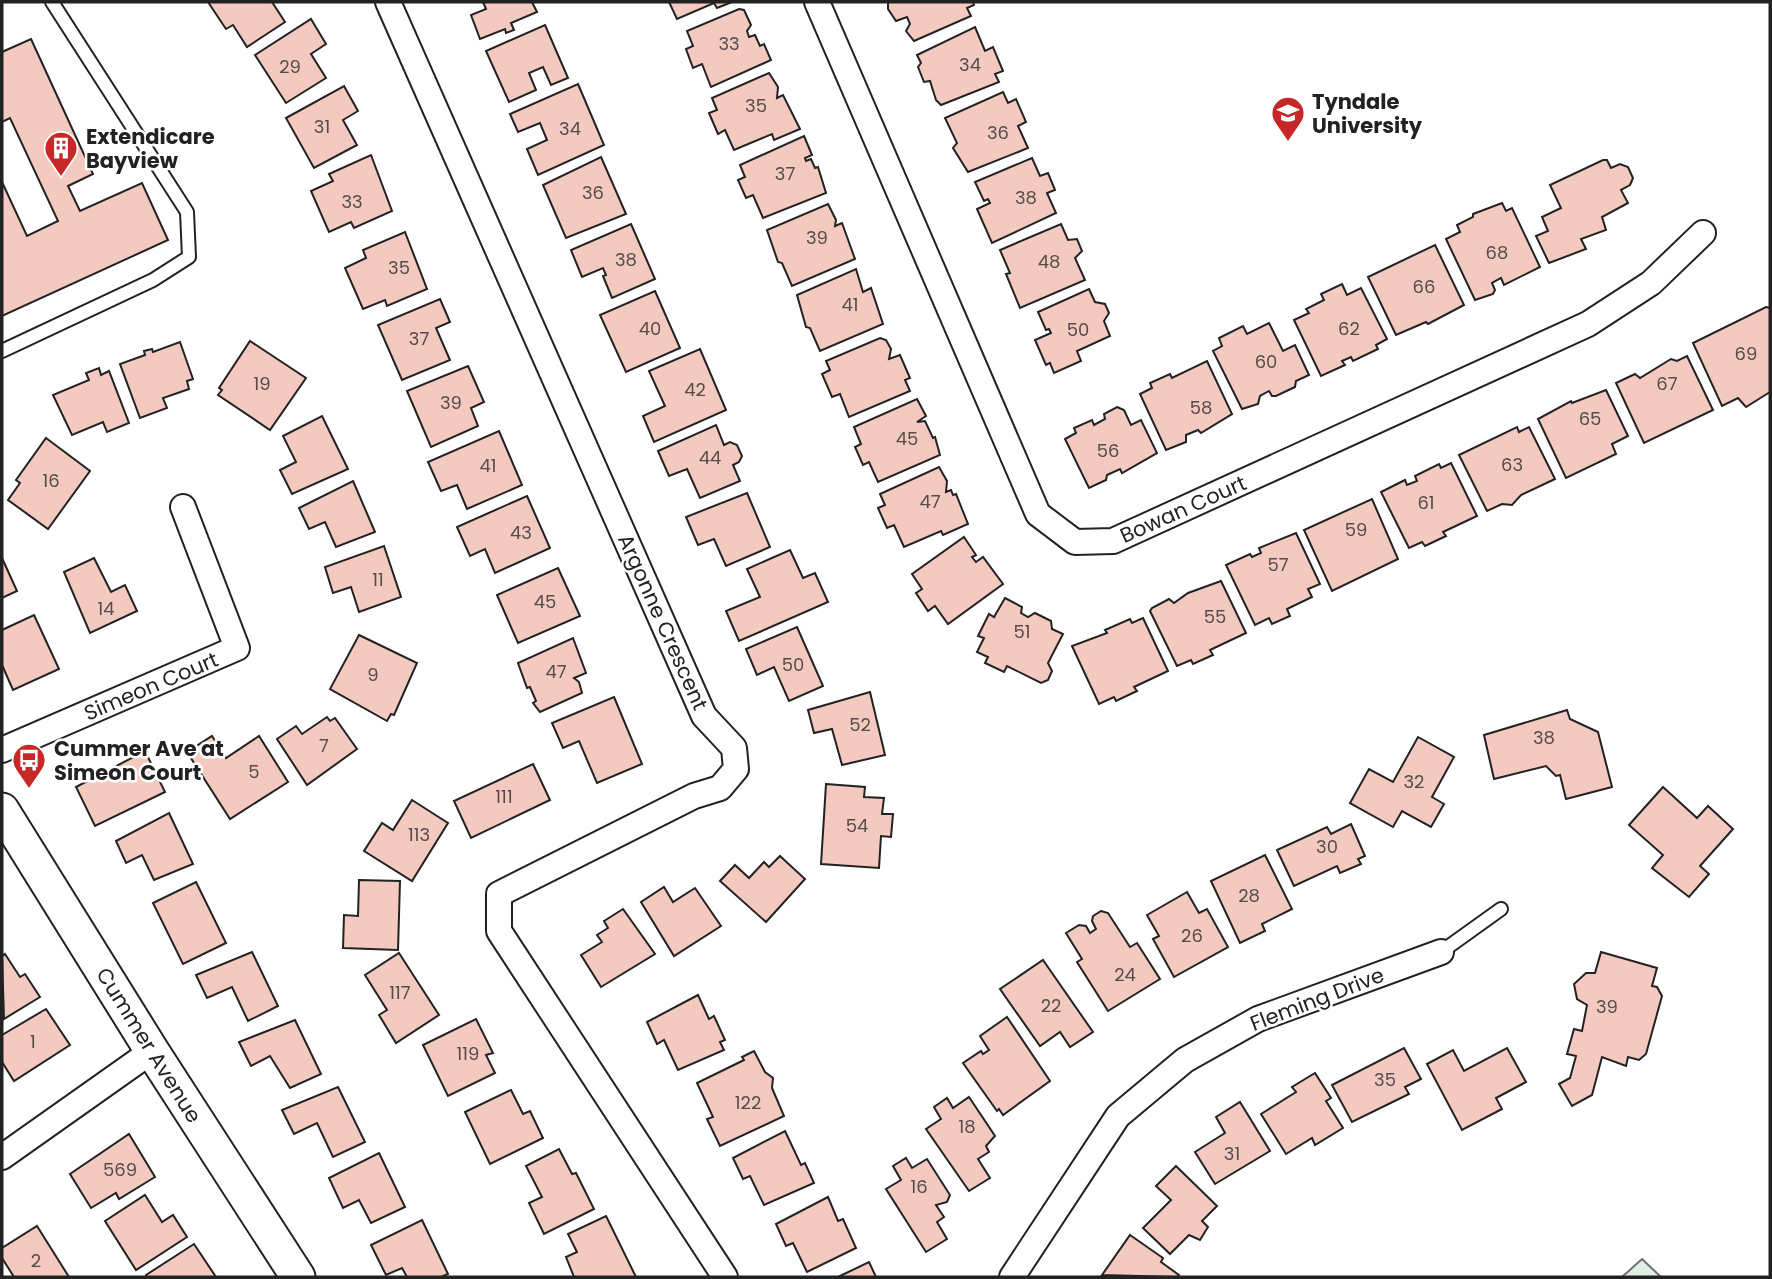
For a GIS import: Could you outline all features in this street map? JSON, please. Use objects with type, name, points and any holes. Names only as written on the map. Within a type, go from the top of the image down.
[{"type":"street","name":"Argonne Crescent","points":[[388,2],[704,716],[734,748],[736,769],[720,788],[694,796],[499,894],[499,931],[725,1277]]},
{"type":"street","name":"Bowan Court","points":[[817,2],[1038,514],[1075,542],[1113,541],[1588,324],[1651,284],[1703,233]]},
{"type":"street","name":"Simeon Court","points":[[2,750],[237,648],[183,507]]},
{"type":"street","name":"Cummer Avenue","points":[[2,810],[152,1051],[298,1277]]},
{"type":"street","name":"Fleming Drive","points":[[1012,1277],[1118,1116],[1185,1060],[1258,1019],[1441,952]]},
{"type":"street","points":[[2,1157],[152,1051]]},
{"type":"lane","points":[[2,351],[153,280],[189,257],[187,212],[52,2]]},
{"type":"lane","points":[[1441,952],[1501,909]]},
{"type":"green space","points":[[1642,1259],[1661,1277],[1622,1277]]},
{"type":"building","points":[[208,2],[272,2],[285,22],[247,47],[233,25],[226,29]]},
{"type":"building","points":[[483,2],[532,2],[537,12],[511,23],[514,30],[506,33],[505,29],[480,39],[471,15],[486,9]]},
{"type":"building","points":[[669,2],[732,2],[717,8],[714,3],[677,19]]},
{"type":"building","points":[[888,2],[973,2],[974,5],[967,8],[971,16],[914,41],[906,31],[910,24],[907,17],[896,21],[888,9]]},
{"type":"building","points":[[739,9],[744,10],[751,25],[747,31],[749,37],[755,35],[760,46],[764,44],[771,60],[711,87],[702,64],[693,68],[686,49],[693,46],[687,31]]},
{"type":"building","points":[[311,19],[326,44],[311,54],[326,78],[286,103],[255,55]]},
{"type":"building","points":[[545,25],[568,78],[551,85],[543,67],[529,73],[536,90],[509,102],[486,51]]},
{"type":"building","points":[[975,27],[985,51],[993,47],[1003,71],[995,74],[999,82],[941,105],[936,100],[930,81],[924,82],[917,55]]},
{"type":"building","name":"Extendicare Bayview","points":[[31,39],[93,174],[68,186],[80,211],[142,183],[168,240],[2,316],[2,182],[27,236],[58,221],[10,118],[2,122],[2,52]]},
{"type":"building","points":[[769,73],[778,87],[777,98],[783,95],[800,129],[774,140],[772,134],[734,150],[725,130],[718,134],[709,113],[717,110],[712,98]]},
{"type":"building","points":[[578,84],[604,145],[538,175],[527,149],[547,140],[540,123],[518,132],[510,114]]},
{"type":"building","points":[[344,86],[358,111],[343,120],[357,145],[314,168],[286,118]]},
{"type":"building","points":[[1003,92],[1008,103],[1016,99],[1026,122],[1018,126],[1028,148],[968,172],[953,148],[957,143],[945,118]]},
{"type":"building","points":[[804,136],[812,155],[805,158],[806,161],[811,159],[815,168],[818,167],[826,193],[763,218],[753,195],[746,198],[738,180],[745,177],[740,165]]},
{"type":"building","points":[[371,155],[392,211],[354,228],[351,222],[329,232],[311,191],[333,181],[329,174]]},
{"type":"building","points":[[601,157],[626,214],[566,238],[543,185]]},
{"type":"building","points":[[1032,158],[1040,176],[1048,173],[1055,190],[1047,193],[1056,213],[992,243],[977,209],[990,203],[988,199],[984,201],[975,182]]},
{"type":"building","points":[[1607,160],[1611,168],[1620,164],[1628,167],[1633,178],[1630,185],[1621,190],[1628,203],[1602,217],[1606,230],[1581,239],[1586,249],[1549,263],[1536,236],[1548,231],[1542,217],[1561,208],[1550,185]]},
{"type":"building","points":[[1502,203],[1506,211],[1512,208],[1540,267],[1504,285],[1501,278],[1492,283],[1495,290],[1493,294],[1475,300],[1446,239],[1460,232],[1457,225],[1473,217],[1473,214]]},
{"type":"building","points":[[828,204],[836,220],[835,226],[842,223],[855,259],[792,286],[782,263],[778,262],[767,230]]},
{"type":"building","points":[[631,224],[655,279],[612,298],[603,276],[606,275],[603,268],[582,277],[571,250]]},
{"type":"building","points":[[1061,224],[1068,240],[1077,239],[1082,251],[1075,258],[1085,280],[1020,308],[1006,274],[1010,273],[1000,250]]},
{"type":"building","points":[[405,232],[427,289],[387,306],[385,300],[363,309],[345,268],[366,258],[363,250]]},
{"type":"building","points":[[1435,245],[1464,305],[1428,324],[1426,322],[1396,335],[1368,277]]},
{"type":"building","points":[[856,269],[863,292],[871,288],[883,324],[820,351],[810,328],[806,327],[797,295]]},
{"type":"building","points":[[1342,284],[1347,295],[1361,288],[1387,339],[1376,345],[1378,349],[1353,361],[1351,357],[1342,361],[1345,365],[1321,376],[1294,320],[1309,313],[1306,309],[1324,300],[1321,294]]},
{"type":"building","points":[[1089,289],[1095,302],[1105,304],[1109,313],[1104,321],[1110,336],[1077,351],[1081,361],[1054,373],[1050,363],[1046,365],[1035,340],[1051,333],[1049,329],[1046,330],[1038,312]]},
{"type":"building","points":[[655,291],[680,348],[626,372],[600,315]]},
{"type":"building","points":[[440,299],[450,322],[436,328],[450,360],[402,380],[378,325]]},
{"type":"building","points":[[1766,307],[1770,308],[1770,392],[1746,407],[1738,398],[1722,406],[1693,343]]},
{"type":"building","points":[[1269,323],[1283,351],[1295,345],[1309,375],[1296,381],[1295,387],[1276,396],[1272,396],[1269,391],[1260,396],[1258,404],[1242,409],[1213,351],[1222,346],[1219,338],[1243,326],[1247,334]]},
{"type":"building","points":[[880,338],[886,340],[891,349],[889,359],[900,355],[910,378],[905,380],[910,391],[849,417],[840,394],[832,397],[822,374],[830,370],[826,361]]},
{"type":"building","points":[[250,341],[306,378],[270,430],[218,395],[222,390],[219,388]]},
{"type":"building","points":[[180,342],[193,379],[187,381],[189,389],[163,398],[167,408],[140,418],[120,364],[145,355],[144,351],[152,349],[153,352]]},
{"type":"building","points":[[700,349],[726,410],[654,442],[643,416],[665,406],[649,371]]},
{"type":"building","points":[[1687,356],[1713,410],[1644,443],[1616,383],[1635,374],[1640,378],[1671,359],[1677,361]]},
{"type":"building","points":[[1207,361],[1232,414],[1201,433],[1198,430],[1186,435],[1186,442],[1166,450],[1140,394],[1152,388],[1150,383],[1170,374],[1172,378]]},
{"type":"building","points":[[468,366],[484,402],[471,408],[478,426],[431,447],[407,391]]},
{"type":"building","points":[[99,368],[101,375],[109,371],[129,423],[107,432],[103,422],[72,435],[53,395],[89,380],[86,373]]},
{"type":"building","points":[[1606,390],[1628,436],[1612,444],[1616,454],[1566,478],[1538,419],[1571,401],[1572,403]]},
{"type":"building","points":[[917,399],[926,416],[917,422],[925,421],[933,438],[935,437],[940,455],[878,482],[869,462],[863,465],[855,447],[861,444],[854,427]]},
{"type":"building","points":[[1117,407],[1124,410],[1131,425],[1141,420],[1157,453],[1122,473],[1120,469],[1107,475],[1106,480],[1089,488],[1065,439],[1076,433],[1074,428],[1092,420],[1094,425],[1105,419],[1104,414]]},
{"type":"building","points":[[322,416],[348,469],[292,494],[280,470],[296,462],[283,436]]},
{"type":"building","points":[[716,425],[724,445],[730,442],[737,445],[742,456],[739,462],[733,465],[740,481],[700,498],[687,469],[669,476],[658,451]]},
{"type":"building","points":[[1517,427],[1519,432],[1529,427],[1555,479],[1521,495],[1512,505],[1502,504],[1487,511],[1459,455]]},
{"type":"building","points":[[499,431],[522,485],[467,509],[457,485],[441,491],[428,462]]},
{"type":"building","points":[[46,438],[90,471],[48,529],[8,500],[20,483],[16,480]]},
{"type":"building","points":[[1451,463],[1477,516],[1443,532],[1446,536],[1425,546],[1422,542],[1409,548],[1381,492],[1405,480],[1407,485],[1417,481],[1415,476],[1439,464],[1441,468]]},
{"type":"building","points":[[939,467],[947,481],[946,492],[951,490],[953,495],[956,494],[968,524],[943,535],[941,531],[904,547],[894,525],[887,528],[878,508],[885,505],[880,494]]},
{"type":"building","points":[[353,481],[375,532],[336,547],[325,522],[309,529],[299,508]]},
{"type":"building","points":[[747,493],[770,547],[726,566],[714,539],[698,545],[686,517]]},
{"type":"building","points":[[527,496],[550,548],[495,573],[485,549],[470,556],[457,527]]},
{"type":"building","points":[[1372,499],[1398,559],[1332,591],[1304,530]]},
{"type":"building","points":[[1296,533],[1320,584],[1308,589],[1312,597],[1287,609],[1290,616],[1272,624],[1269,618],[1255,625],[1226,565],[1250,554],[1252,557],[1261,553],[1259,548]]},
{"type":"building","points":[[964,537],[976,555],[972,557],[976,562],[983,557],[1003,584],[948,624],[935,606],[928,611],[916,593],[922,589],[912,574]]},
{"type":"building","points":[[384,546],[401,597],[359,612],[351,587],[333,593],[325,567]]},
{"type":"building","points":[[790,550],[803,578],[815,573],[828,602],[739,641],[726,611],[760,597],[747,569]]},
{"type":"building","points":[[2,558],[17,591],[2,598]]},
{"type":"building","points":[[94,558],[111,592],[125,585],[137,611],[90,633],[64,572]]},
{"type":"building","points":[[558,568],[580,616],[518,643],[497,595]]},
{"type":"building","points":[[1221,581],[1246,633],[1210,650],[1213,655],[1193,664],[1191,660],[1177,666],[1150,611],[1169,599],[1174,603],[1188,593]]},
{"type":"building","points":[[1005,598],[1022,607],[1021,613],[1028,617],[1035,613],[1051,621],[1052,629],[1063,634],[1048,663],[1052,671],[1048,680],[1041,683],[1007,666],[1004,672],[985,663],[988,657],[977,652],[984,638],[978,636],[989,614],[994,617]]},
{"type":"building","points":[[34,615],[59,669],[13,690],[2,665],[2,630]]},
{"type":"building","points":[[1143,618],[1168,671],[1134,687],[1137,691],[1116,701],[1114,697],[1099,704],[1072,646],[1107,633],[1105,630],[1130,619],[1132,623]]},
{"type":"building","points":[[797,627],[823,686],[789,701],[774,667],[757,675],[746,649]]},
{"type":"building","points":[[359,635],[417,663],[394,715],[391,714],[387,721],[330,689]]},
{"type":"building","points":[[573,638],[586,673],[574,678],[579,682],[582,693],[540,712],[533,703],[536,701],[530,687],[527,688],[518,663]]},
{"type":"building","points":[[870,692],[885,755],[842,765],[832,729],[814,733],[808,710]]},
{"type":"building","points":[[614,697],[642,764],[597,783],[579,741],[563,748],[552,723]]},
{"type":"building","points":[[1567,710],[1570,719],[1598,732],[1612,787],[1566,799],[1560,775],[1556,776],[1546,766],[1494,779],[1484,735]]},
{"type":"building","points":[[327,717],[330,721],[335,718],[357,749],[307,785],[277,739],[296,726],[302,734]]},
{"type":"building","points":[[212,736],[226,758],[259,736],[288,782],[230,819],[187,752]]},
{"type":"building","points":[[1418,737],[1454,757],[1432,797],[1444,804],[1431,827],[1402,811],[1393,827],[1350,803],[1369,769],[1393,782]]},
{"type":"building","points":[[145,751],[165,792],[95,826],[76,787]]},
{"type":"building","points":[[533,764],[550,800],[471,838],[454,801]]},
{"type":"building","points":[[826,784],[865,787],[864,797],[884,798],[882,814],[893,814],[891,837],[881,836],[879,868],[821,864]]},
{"type":"building","points":[[1663,787],[1697,818],[1708,806],[1733,829],[1700,866],[1709,874],[1689,897],[1652,868],[1663,855],[1629,825]]},
{"type":"building","points":[[412,800],[448,823],[412,881],[364,851],[382,823],[393,830]]},
{"type":"building","points":[[169,813],[193,864],[154,880],[142,855],[126,863],[116,841]]},
{"type":"building","points":[[1351,824],[1365,856],[1358,859],[1361,864],[1340,873],[1337,866],[1294,886],[1277,850],[1327,827],[1331,834]]},
{"type":"building","points":[[1265,855],[1292,909],[1262,924],[1265,931],[1240,943],[1211,881]]},
{"type":"building","points":[[780,856],[805,879],[766,922],[720,881],[735,865],[749,878],[764,862],[769,867]]},
{"type":"building","points":[[359,880],[400,881],[398,950],[343,948],[344,915],[358,916]]},
{"type":"building","points":[[196,882],[226,943],[183,964],[153,903]]},
{"type":"building","points":[[664,887],[673,902],[695,888],[721,926],[674,956],[641,902]]},
{"type":"building","points":[[1187,892],[1199,913],[1207,909],[1228,947],[1174,977],[1153,939],[1159,936],[1147,915]]},
{"type":"building","points":[[623,909],[655,954],[601,987],[581,955],[602,942],[597,935],[608,928],[604,921]]},
{"type":"building","points":[[1101,911],[1108,913],[1130,947],[1137,943],[1160,979],[1108,1011],[1077,962],[1082,959],[1066,933],[1079,925],[1086,926],[1090,933],[1096,929],[1093,916]]},
{"type":"building","points":[[252,952],[278,1006],[248,1021],[232,987],[207,998],[196,975]]},
{"type":"building","points":[[1601,952],[1657,968],[1652,986],[1657,987],[1662,996],[1646,1054],[1639,1060],[1628,1057],[1626,1066],[1602,1057],[1592,1095],[1572,1106],[1559,1084],[1570,1078],[1576,1056],[1567,1054],[1574,1029],[1582,1031],[1587,1005],[1577,999],[1574,984],[1586,973],[1595,973]]},
{"type":"building","points":[[399,953],[439,1015],[396,1043],[379,1015],[387,1010],[365,975]]},
{"type":"building","points":[[5,954],[20,977],[25,974],[40,997],[4,1019],[2,956]]},
{"type":"building","points":[[1043,960],[1093,1032],[1070,1047],[1060,1032],[1040,1046],[1000,989]]},
{"type":"building","points":[[698,995],[709,1019],[714,1016],[725,1040],[720,1042],[724,1050],[678,1070],[664,1040],[657,1044],[647,1022]]},
{"type":"building","points":[[46,1009],[70,1045],[14,1081],[2,1062],[2,1035]]},
{"type":"building","points":[[1007,1017],[1050,1081],[1003,1115],[999,1109],[997,1111],[963,1063],[981,1051],[983,1054],[989,1050],[980,1036]]},
{"type":"building","points":[[476,1019],[493,1053],[486,1055],[495,1073],[448,1096],[423,1045]]},
{"type":"building","points":[[295,1020],[321,1074],[290,1088],[270,1056],[251,1066],[239,1042]]},
{"type":"building","points":[[1404,1048],[1421,1079],[1405,1087],[1409,1094],[1352,1122],[1332,1085]]},
{"type":"building","points":[[1507,1048],[1526,1082],[1496,1098],[1502,1109],[1462,1130],[1427,1064],[1453,1050],[1464,1071]]},
{"type":"building","points":[[754,1051],[765,1072],[773,1078],[772,1088],[784,1116],[720,1146],[707,1119],[713,1117],[697,1083],[744,1060],[742,1057]]},
{"type":"building","points":[[1315,1073],[1331,1098],[1326,1101],[1343,1128],[1315,1145],[1312,1138],[1286,1154],[1261,1114],[1296,1092],[1292,1087]]},
{"type":"building","points":[[338,1087],[365,1142],[333,1157],[317,1123],[294,1134],[282,1110]]},
{"type":"building","points":[[511,1090],[523,1114],[530,1111],[543,1138],[490,1164],[465,1112]]},
{"type":"building","points":[[969,1097],[995,1136],[986,1146],[989,1152],[978,1159],[990,1178],[969,1191],[926,1129],[941,1119],[934,1107],[947,1098],[953,1108]]},
{"type":"building","points":[[1240,1102],[1270,1151],[1215,1184],[1195,1152],[1225,1133],[1216,1117]]},
{"type":"building","points":[[785,1131],[801,1165],[805,1163],[814,1183],[764,1205],[750,1176],[743,1179],[733,1158]]},
{"type":"building","points":[[129,1134],[155,1177],[119,1199],[116,1193],[91,1208],[70,1174]]},
{"type":"building","points":[[559,1149],[572,1174],[576,1173],[594,1209],[544,1234],[529,1203],[542,1197],[526,1166]]},
{"type":"building","points":[[379,1153],[405,1207],[371,1223],[359,1200],[343,1208],[329,1178]]},
{"type":"building","points":[[906,1158],[912,1168],[927,1159],[950,1195],[947,1202],[936,1205],[944,1217],[937,1222],[947,1239],[926,1252],[886,1189],[901,1180],[893,1166]]},
{"type":"building","points":[[1176,1166],[1217,1206],[1202,1221],[1208,1227],[1200,1240],[1189,1235],[1170,1254],[1143,1228],[1171,1200],[1156,1186]]},
{"type":"building","points":[[145,1195],[162,1222],[173,1215],[187,1237],[136,1270],[105,1221]]},
{"type":"building","points":[[828,1197],[838,1221],[843,1219],[856,1248],[807,1272],[793,1243],[786,1246],[776,1224]]},
{"type":"building","points":[[606,1216],[636,1277],[574,1277],[566,1257],[577,1252],[568,1234]]},
{"type":"building","points":[[422,1220],[448,1274],[441,1277],[407,1277],[402,1268],[386,1275],[371,1245]]},
{"type":"building","points":[[37,1226],[69,1277],[14,1277],[2,1258],[2,1248]]},
{"type":"building","points":[[1130,1235],[1163,1258],[1161,1262],[1179,1275],[1102,1275]]},
{"type":"building","points":[[194,1244],[216,1277],[147,1277],[146,1275]]},
{"type":"building","points":[[869,1262],[876,1277],[838,1277]]},
{"type":"place","name":"Tyndale University","points":[[1288,143]]},
{"type":"place","name":"Extendicare Bayview","points":[[61,178]]},
{"type":"place","name":"Cummer Ave at Simeon Court","points":[[29,790]]}]
